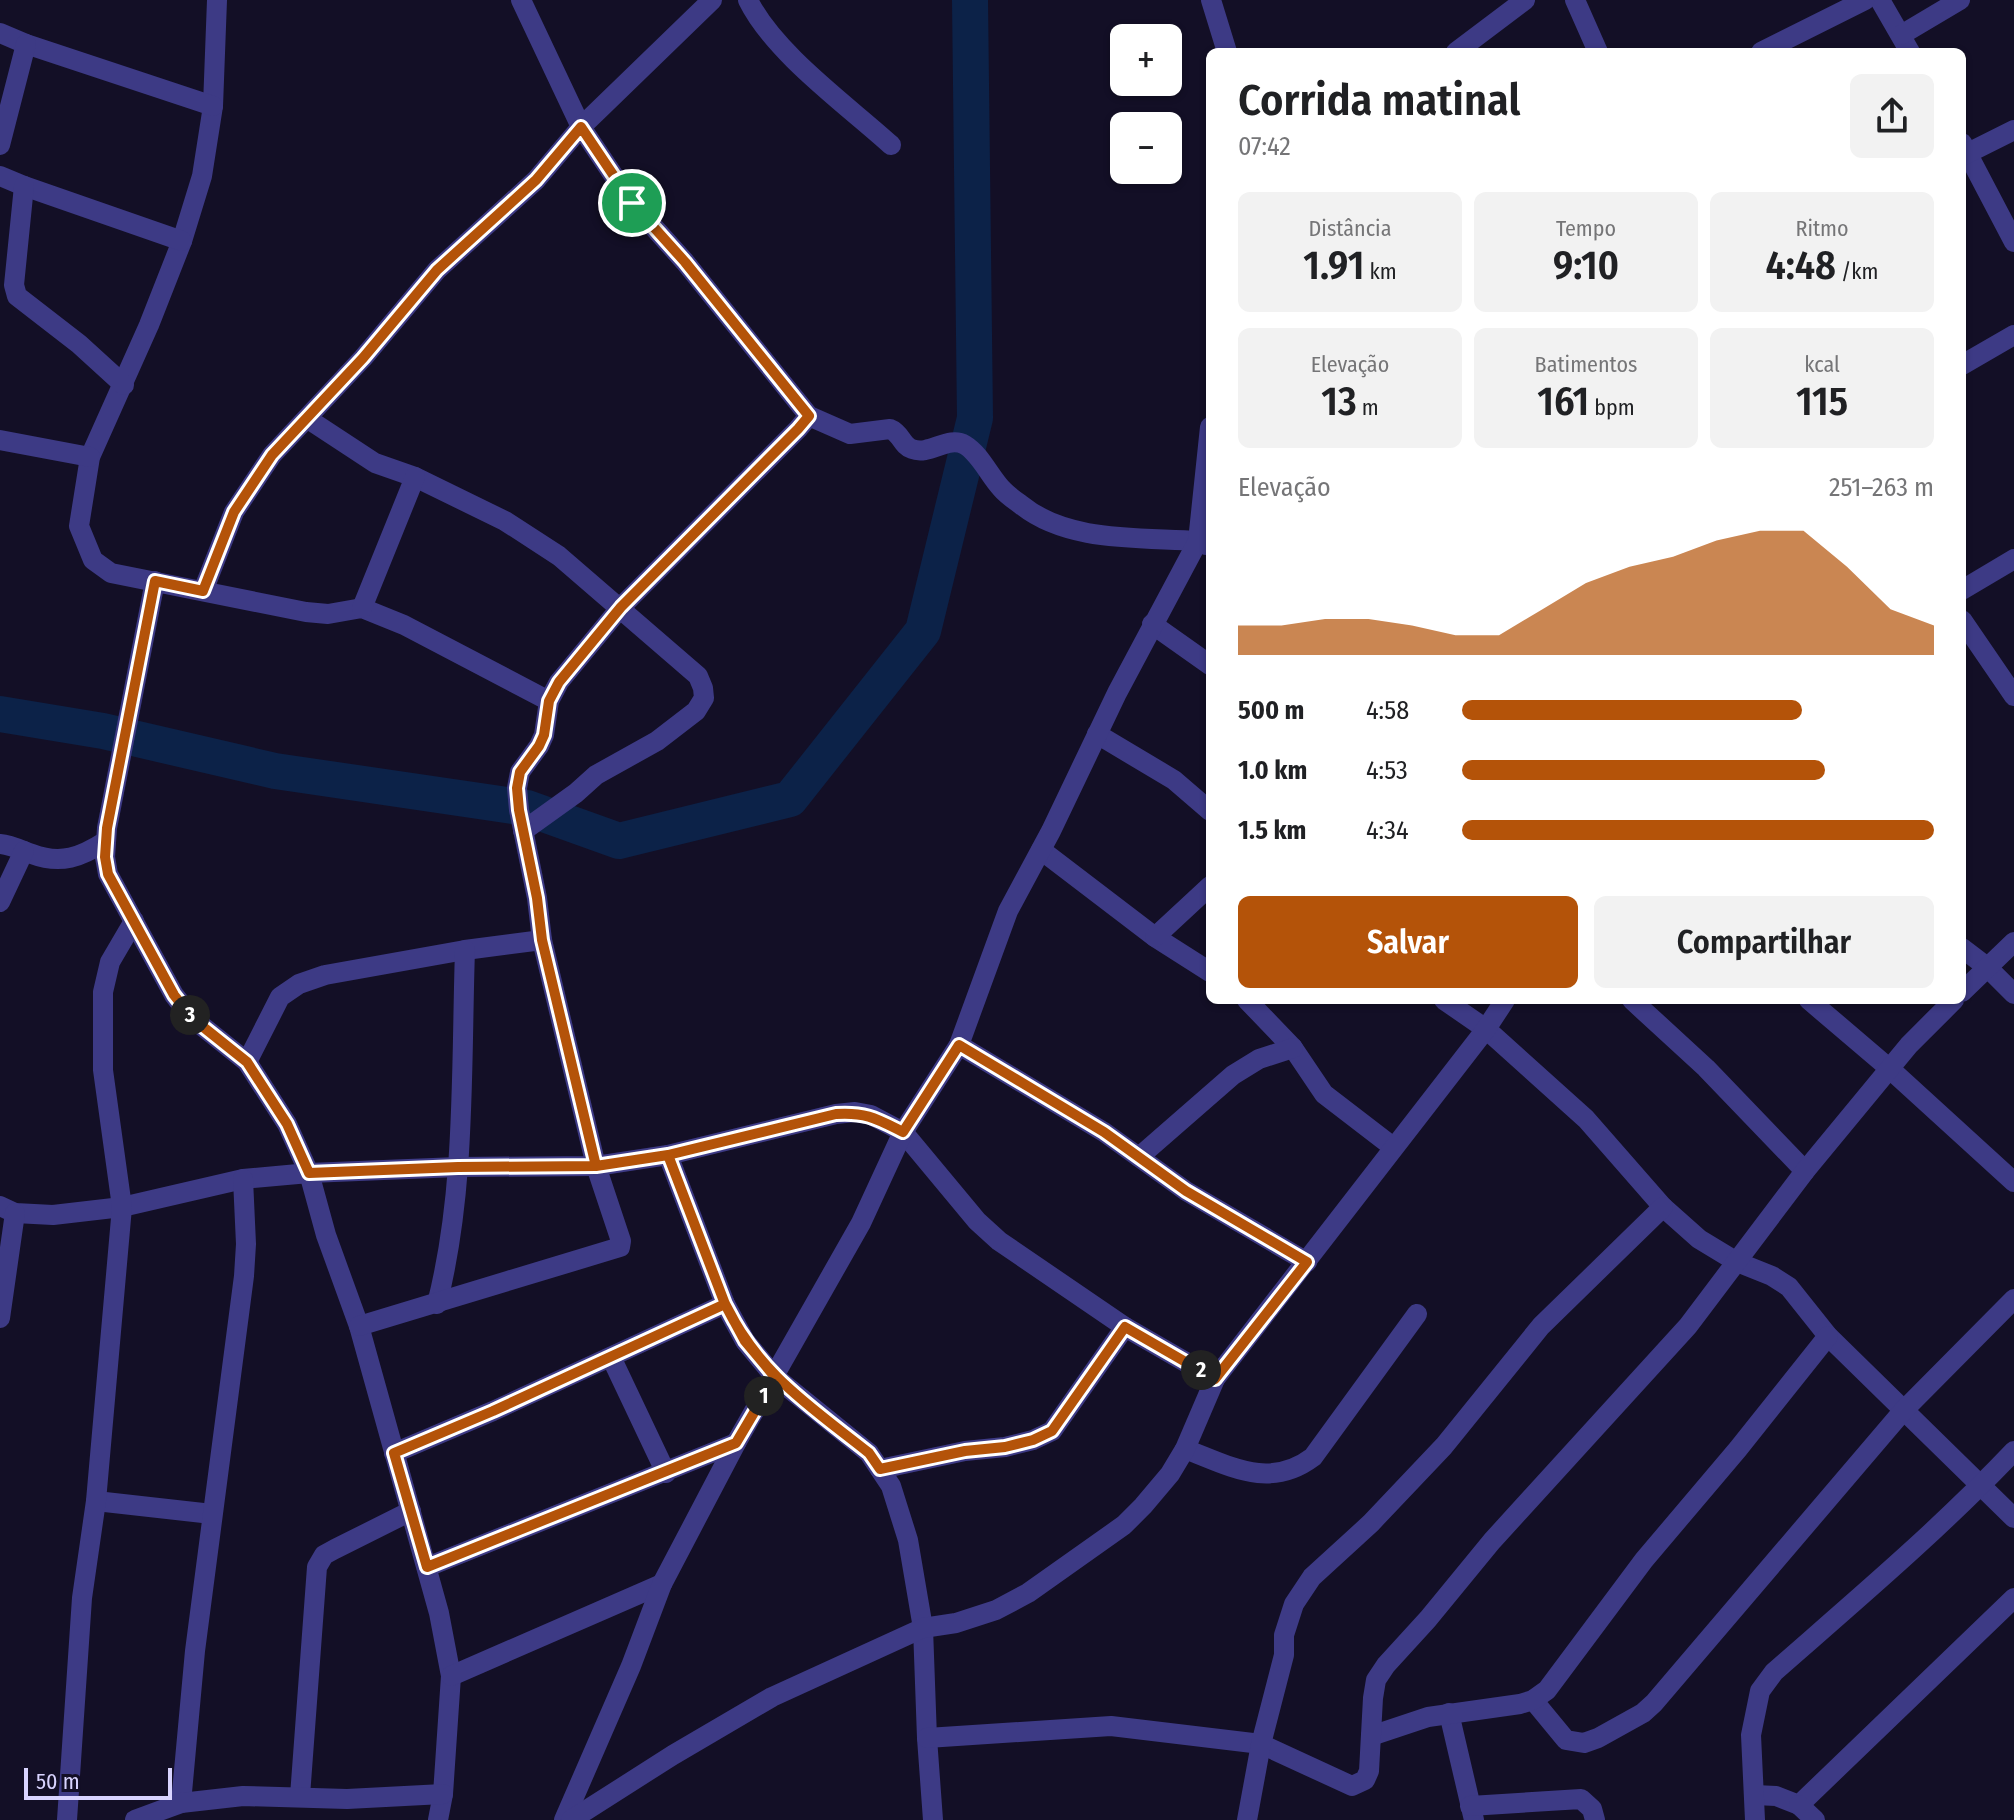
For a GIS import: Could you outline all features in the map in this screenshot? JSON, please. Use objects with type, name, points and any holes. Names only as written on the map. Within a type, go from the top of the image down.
[{"type":"street","points":[[217,0],[213,106],[202,176],[182,241],[124,385],[90,457],[79,526],[88,550],[93,560],[111,573],[306,612],[328,614],[362,608],[404,625],[549,701]]},
{"type":"street","points":[[521,0],[581,127],[632,203],[685,262],[809,416],[850,434],[890,429],[896,431],[907,447],[914,450],[963,443],[1002,489],[1029,512],[1059,527],[1089,533],[1204,544]]},
{"type":"street","points":[[203,591],[234,512],[272,455],[363,358],[437,270],[536,180],[581,127],[712,0]]},
{"type":"street","points":[[748,0],[770,33],[796,60],[891,145]]},
{"type":"street","points":[[1211,0],[1226,48]]},
{"type":"street","points":[[1461,48],[1525,0]]},
{"type":"street","points":[[1575,0],[1596,48]]},
{"type":"street","points":[[1769,48],[1865,0]]},
{"type":"street","points":[[1880,0],[1905,44],[1960,0]]},
{"type":"street","points":[[0,33],[213,106]]},
{"type":"street","points":[[0,145],[26,44]]},
{"type":"street","points":[[1966,150],[2014,130]]},
{"type":"street","points":[[1966,155],[2014,242]]},
{"type":"street","points":[[0,176],[182,241]]},
{"type":"street","points":[[24,186],[14,285],[17,296],[79,344],[124,385]]},
{"type":"street","points":[[1966,363],[2014,335]]},
{"type":"street","points":[[359,1326],[620,1247],[621,1241],[596,1166],[542,940],[517,788],[520,772],[544,735],[549,701],[559,682],[621,607],[809,416]]},
{"type":"street","points":[[308,419],[375,463],[415,477],[505,521],[532,538],[621,607],[698,676],[704,698],[696,711],[657,741],[596,775],[523,831]]},
{"type":"street","points":[[0,440],[90,457]]},
{"type":"street","points":[[362,608],[415,477]]},
{"type":"street","points":[[564,1820],[631,1666],[662,1584],[736,1443],[861,1223],[903,1132],[959,1045],[1008,911],[1152,624],[1204,544],[1206,505]]},
{"type":"street","points":[[1966,588],[2014,559]]},
{"type":"street","points":[[155,581],[106,841],[108,874],[174,995],[192,1018],[247,1062],[287,1124],[309,1173],[326,1235],[359,1326],[427,1567],[451,1676],[443,1794],[438,1820]]},
{"type":"street","points":[[1152,624],[1206,662]]},
{"type":"street","points":[[1966,626],[2014,696]]},
{"type":"street","points":[[1097,734],[1174,780],[1206,808]]},
{"type":"street","points":[[0,844],[66,861],[84,855],[106,841]]},
{"type":"street","points":[[1041,850],[1155,937],[1206,969]]},
{"type":"street","points":[[0,902],[24,851]]},
{"type":"street","points":[[1155,937],[1206,890]]},
{"type":"street","points":[[67,1820],[82,1598],[96,1501],[122,1207],[103,1070],[103,992],[110,962],[134,921]]},
{"type":"street","points":[[247,1062],[280,997],[299,984],[325,975],[542,940]]},
{"type":"street","points":[[1966,988],[2014,942]]},
{"type":"street","points":[[437,1304],[449,1258],[458,1167],[465,950]]},
{"type":"street","points":[[1966,951],[2014,994]]},
{"type":"street","points":[[1251,1004],[1293,1048],[1324,1094],[1393,1147]]},
{"type":"street","points":[[1450,1004],[1486,1029],[1586,1119],[1663,1207],[1699,1239],[1737,1262],[1772,1276],[1789,1287],[1828,1336],[2014,1518]]},
{"type":"street","points":[[571,1820],[772,1697],[923,1628],[956,1623],[996,1610],[1028,1593],[1124,1525],[1170,1474],[1185,1449],[1215,1379],[1502,1004]]},
{"type":"street","points":[[1636,1004],[1706,1068],[1805,1171]]},
{"type":"street","points":[[1814,1004],[2014,1182]]},
{"type":"street","points":[[927,1738],[1096,1725],[1261,1744],[1352,1786],[1365,1780],[1369,1771],[1376,1680],[1386,1665],[1492,1541],[1688,1326],[1805,1171],[1909,1045],[1950,1004]]},
{"type":"street","points":[[959,1045],[1104,1132],[1186,1191],[1307,1262]]},
{"type":"street","points":[[1139,1157],[1233,1075],[1259,1059],[1293,1048]]},
{"type":"street","points":[[0,1318],[7,1209],[53,1215],[122,1207],[243,1179],[309,1173],[596,1166],[668,1155],[855,1112],[871,1115],[903,1132],[988,1231],[1125,1327],[1215,1379]]},
{"type":"street","points":[[668,1155],[725,1304],[745,1341],[775,1377],[869,1453],[891,1486],[908,1540],[923,1628],[933,1820]]},
{"type":"street","points":[[181,1803],[195,1651],[244,1276],[243,1179]]},
{"type":"street","points":[[1247,1820],[1261,1744],[1284,1655],[1284,1635],[1294,1604],[1312,1577],[1371,1523],[1444,1446],[1541,1326],[1663,1207]]},
{"type":"street","points":[[1533,1700],[1566,1740],[1574,1743],[1598,1738],[1643,1713],[1761,1580],[1903,1411],[2014,1299]]},
{"type":"street","points":[[394,1453],[725,1304]]},
{"type":"street","points":[[1185,1449],[1241,1471],[1260,1474],[1286,1473],[1302,1465],[1313,1457],[1417,1314]]},
{"type":"street","points":[[880,1469],[965,1451],[1005,1447],[1052,1431],[1125,1327]]},
{"type":"street","points":[[1371,1736],[1428,1717],[1533,1700],[1547,1690],[1644,1560],[1828,1336]]},
{"type":"street","points":[[611,1357],[666,1473]]},
{"type":"street","points":[[427,1567],[736,1443]]},
{"type":"street","points":[[1755,1820],[1751,1735],[1760,1691],[1774,1672],[1890,1571],[2014,1451]]},
{"type":"street","points":[[96,1501],[212,1514]]},
{"type":"street","points":[[300,1796],[317,1567],[324,1555],[411,1511]]},
{"type":"street","points":[[451,1676],[662,1584]]},
{"type":"street","points":[[1799,1805],[2014,1598]]},
{"type":"street","points":[[1449,1713],[1472,1813],[1581,1799],[1592,1809],[1595,1820]]},
{"type":"street","points":[[147,1818],[181,1803],[243,1796],[363,1799],[443,1794]]},
{"type":"street","points":[[1755,1795],[1776,1796],[1799,1805],[1815,1820]]},
{"type":"waterway","points":[[0,714],[103,731],[275,771],[527,808],[619,841],[790,799],[923,631],[975,418],[970,0]]},
{"type":"route","points":[[632,203],[581,127],[536,180],[437,270],[363,358],[272,455],[234,512],[203,591],[155,581],[107,828],[105,857],[108,874],[174,995],[192,1018],[247,1062],[287,1124],[309,1173],[596,1166],[668,1155],[855,1112],[871,1115],[903,1132],[959,1045],[1104,1132],[1186,1191],[1307,1262],[1215,1379],[1125,1327],[1052,1431],[1005,1447],[965,1451],[880,1469],[869,1453],[775,1377],[745,1341],[733,1321],[725,1304],[394,1453],[427,1567],[736,1443],[775,1377],[733,1321],[668,1155],[596,1166],[542,940],[519,810],[517,788],[520,772],[544,735],[549,701],[559,682],[621,607],[809,416],[685,262],[632,203]]}]
